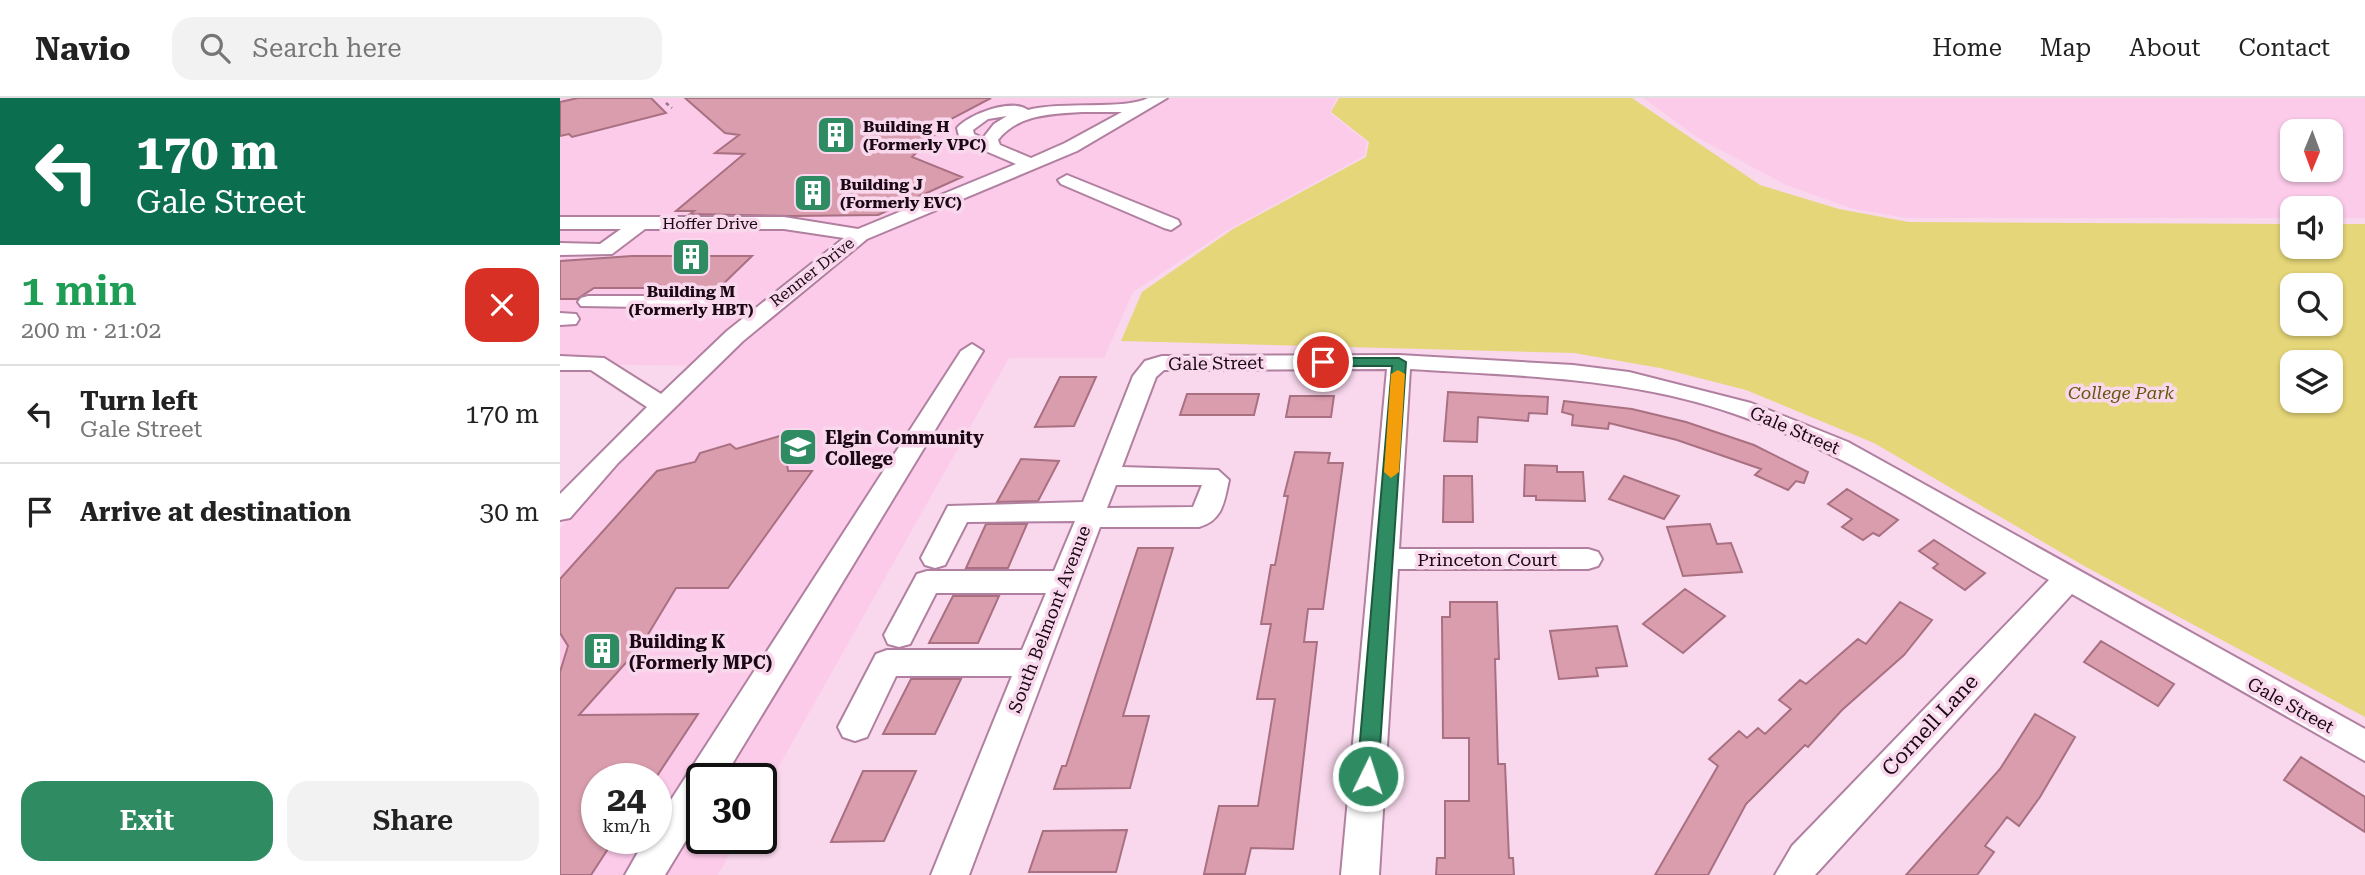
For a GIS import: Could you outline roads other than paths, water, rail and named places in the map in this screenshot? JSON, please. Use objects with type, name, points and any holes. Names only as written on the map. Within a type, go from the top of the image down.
[{"type":"street","name":"Renner Drive","points":[[560,511],[663,406],[767,308],[860,234],[937,200],[1032,164],[1118,123],[1159,98]]},
{"type":"street","points":[[1032,164],[966,137],[964,131],[968,124],[984,116],[1007,110],[1143,108]]},
{"type":"street","points":[[992,148],[989,140],[999,127],[1023,116],[1053,109]]},
{"type":"street","points":[[1067,180],[1171,224]]},
{"type":"street","name":"Hoffer Drive","points":[[560,223],[784,223],[860,234]]},
{"type":"street","points":[[560,249],[605,250],[640,223]]},
{"type":"street","points":[[588,302],[702,302]]},
{"type":"street","points":[[714,763],[972,351]]},
{"type":"street","name":"Gale Street","points":[[1153,366],[1171,362],[1399,362],[1573,372],[1629,379],[1743,408],[1839,448],[2365,746]]},
{"type":"street","points":[[1360,875],[1399,362]]},
{"type":"street","points":[[560,363],[596,363],[663,406]]},
{"type":"street","name":"South Belmont Avenue","points":[[950,875],[1104,476],[1145,374],[1153,366]]},
{"type":"street","points":[[935,558],[958,513],[1199,517],[1209,509],[1216,480],[1209,476],[1104,476]]},
{"type":"street","name":"Princeton Court","points":[[1386,559],[1588,559]]},
{"type":"street","name":"Cornell Lane","points":[[1794,875],[1805,858],[2068,579]]},
{"type":"street","points":[[899,635],[927,582],[1062,582]]},
{"type":"street","points":[[855,727],[887,663],[1031,663]]},
{"type":"street","points":[[643,875],[686,807]]},
{"type":"place","name":"Building H (Formerly VPC)","points":[[836,135]]},
{"type":"place","name":"Building J (Formerly EVC)","points":[[813,193]]},
{"type":"place","name":"Building M (Formerly HBT)","points":[[691,257]]},
{"type":"place","name":"Elgin Community College","points":[[798,447]]},
{"type":"place","name":"Building K (Formerly MPC)","points":[[602,651]]},
{"type":"park label","name":"College Park","points":[[2121,392]]}]
